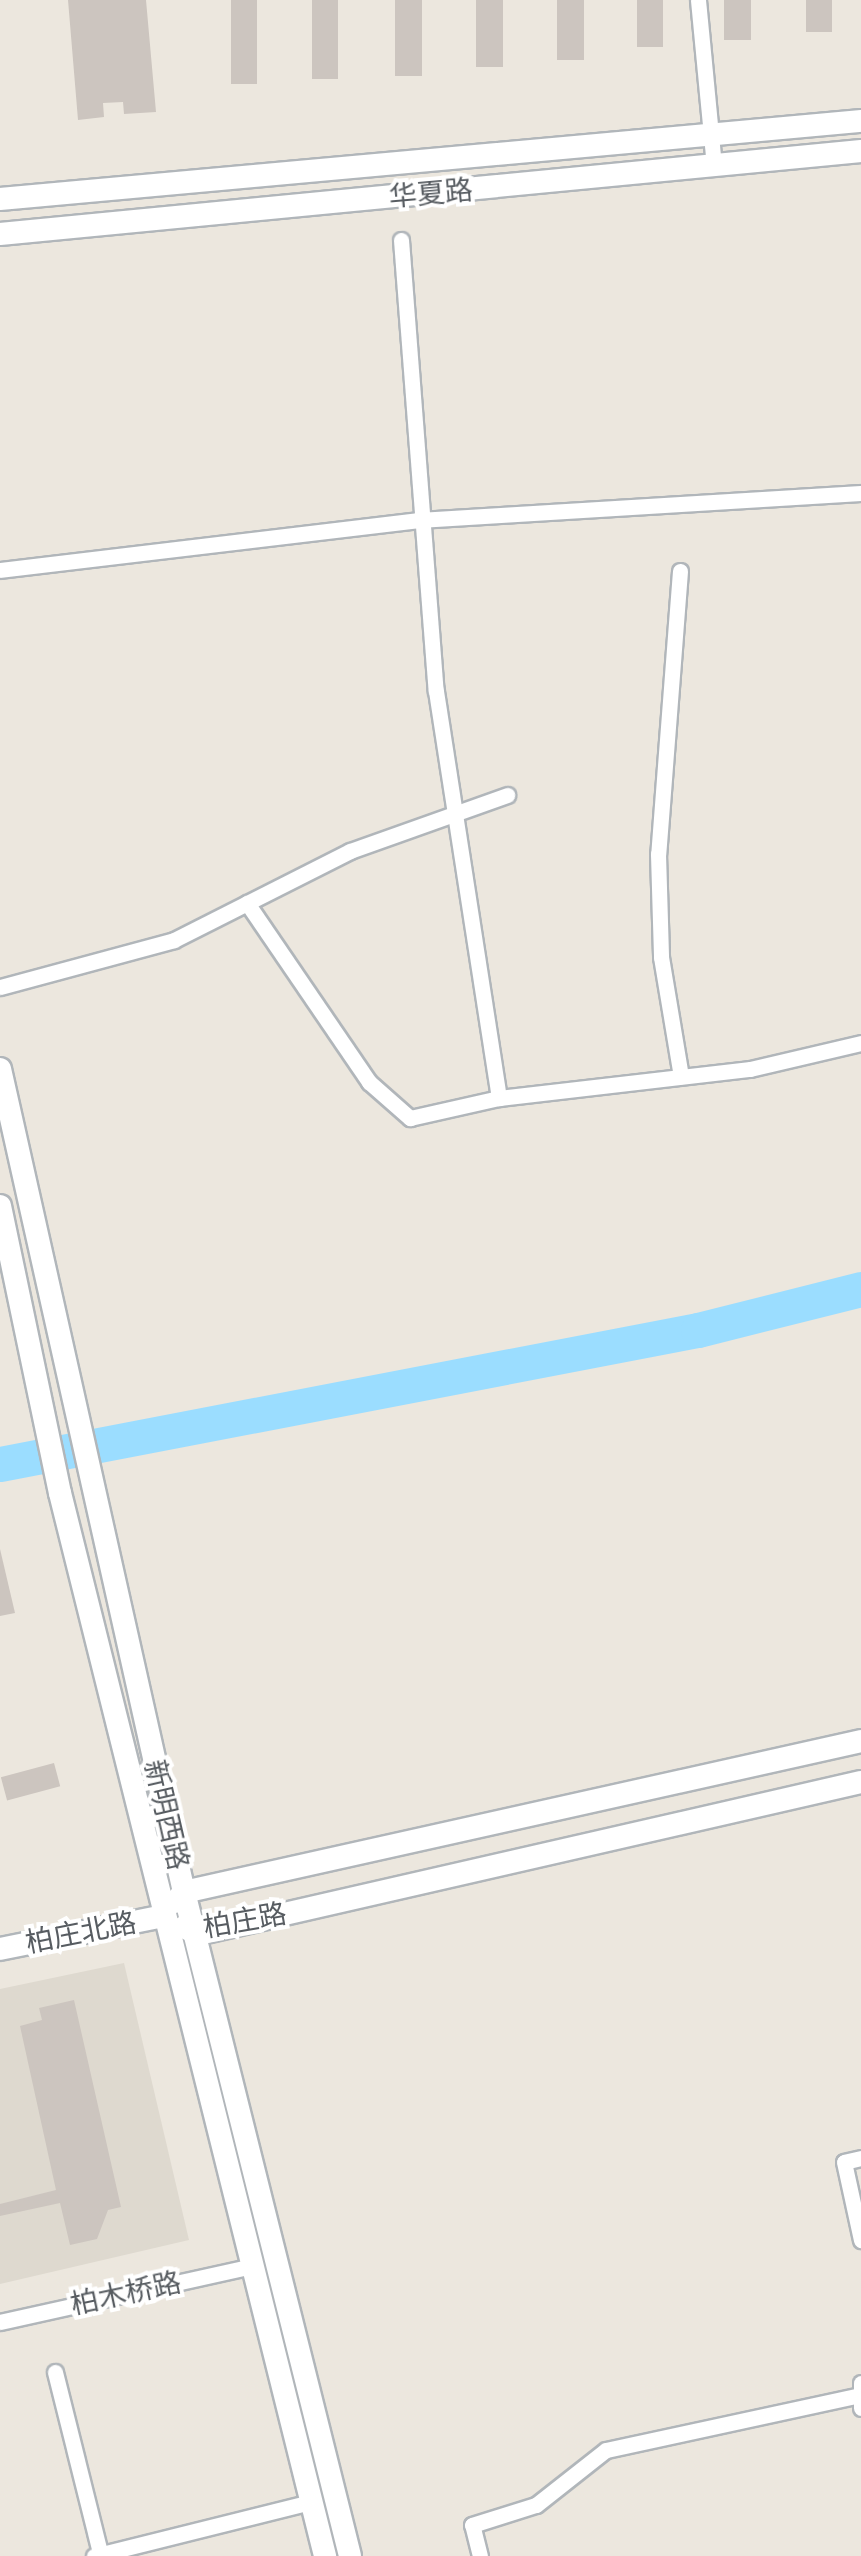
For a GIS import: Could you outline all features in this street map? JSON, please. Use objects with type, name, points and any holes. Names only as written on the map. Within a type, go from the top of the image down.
[{"type":"street","points":[[698,0],[714,167]]},
{"type":"street","name":"华夏路","points":[[0,199],[861,121]]},
{"type":"street","name":"华夏路","points":[[0,234],[861,151]]},
{"type":"street","points":[[401,240],[418,520],[454,813],[499,1098]]},
{"type":"street","points":[[0,570],[418,520],[861,493]]},
{"type":"street","points":[[680,571],[658,854],[661,957],[681,1076]]},
{"type":"street","points":[[0,986],[174,940],[350,851],[506,795]]},
{"type":"street","points":[[247,903],[369,1082],[410,1118],[499,1098],[681,1076],[861,1043]]},
{"type":"street","name":"新明西路","points":[[0,1069],[68,1400],[184,1892],[350,2556]]},
{"type":"street","name":"新明西路","points":[[0,1206],[60,1493],[325,2556]]},
{"type":"street","name":"柏庄路","points":[[861,1741],[184,1892],[163,1916],[197,1934],[861,1782]]},
{"type":"street","name":"柏庄北路","points":[[0,1949],[163,1916]]},
{"type":"street","points":[[861,2158],[844,2162],[861,2240]]},
{"type":"street","name":"柏木桥路","points":[[0,2322],[252,2266]]},
{"type":"street","points":[[55,2372],[99,2555],[311,2502]]},
{"type":"street","points":[[480,2556],[472,2525],[536,2506],[606,2450],[859,2396]]},
{"type":"shaded area","points":[[124,1963],[189,2240],[0,2284],[0,1989]]},
{"type":"building","points":[[68,0],[146,0],[156,112],[124,114],[123,102],[103,103],[104,117],[78,120]]},
{"type":"building","points":[[231,0],[257,0],[257,84],[231,84]]},
{"type":"building","points":[[312,0],[338,0],[338,79],[312,79]]},
{"type":"building","points":[[395,0],[422,0],[422,76],[395,76]]},
{"type":"building","points":[[476,0],[503,0],[503,67],[476,67]]},
{"type":"building","points":[[557,0],[584,0],[584,60],[557,60]]},
{"type":"building","points":[[637,0],[663,0],[663,47],[637,47]]},
{"type":"building","points":[[724,0],[751,0],[751,40],[724,40]]},
{"type":"building","points":[[806,0],[832,0],[832,32],[806,32]]},
{"type":"building","points":[[0,1549],[15,1613],[0,1616]]},
{"type":"building","points":[[54,1763],[60,1786],[7,1800],[1,1777]]},
{"type":"building","points":[[74,2000],[121,2207],[108,2210],[97,2239],[70,2245],[60,2203],[0,2216],[0,2204],[56,2190],[20,2026],[42,2020],[39,2008]]},
{"type":"waterway","points":[[0,1464],[698,1330],[861,1289]]}]
